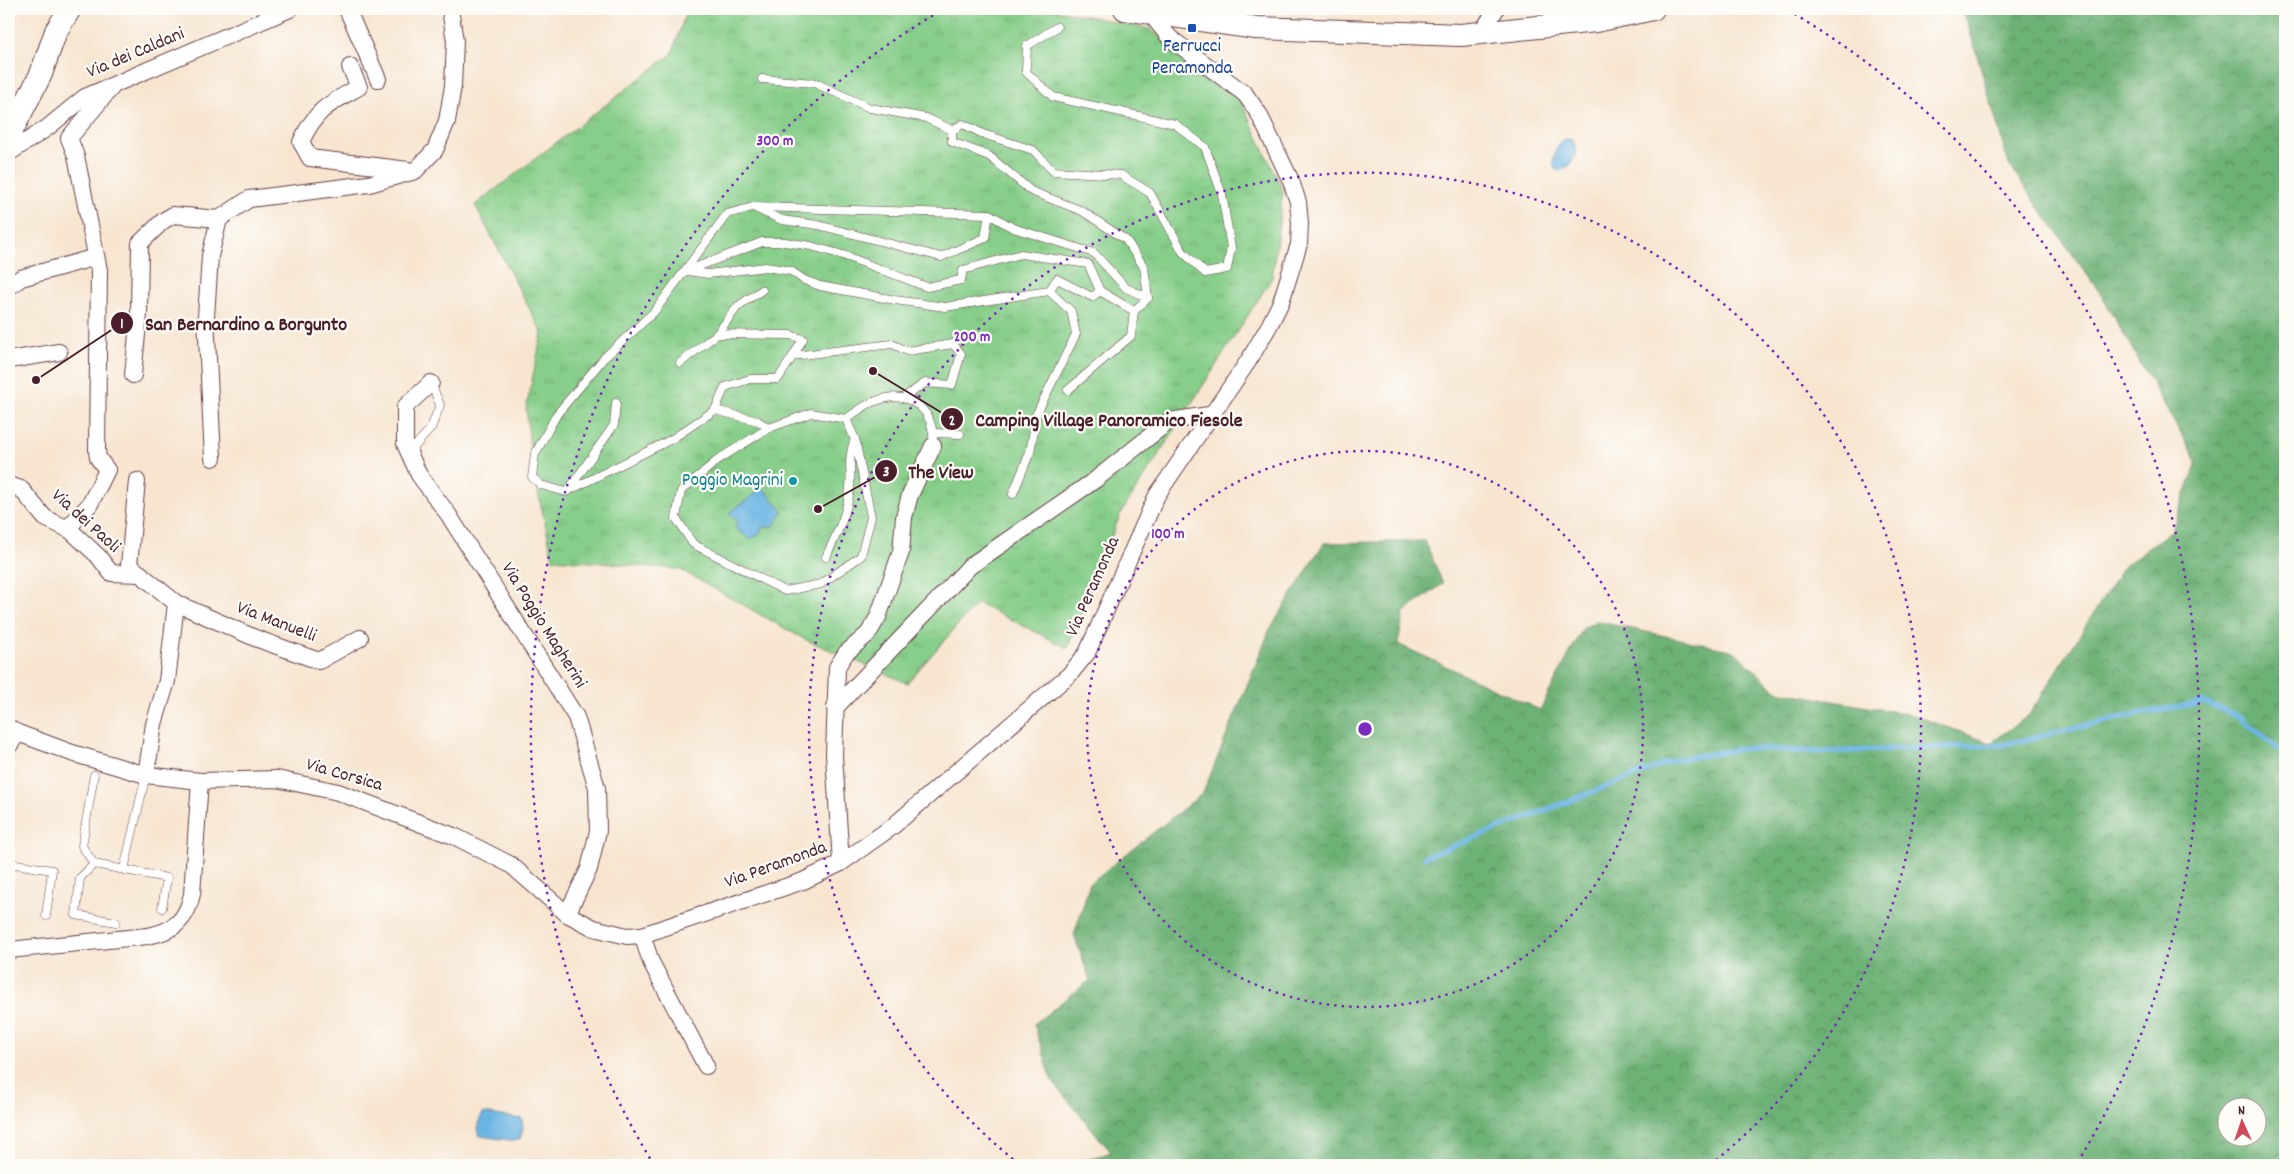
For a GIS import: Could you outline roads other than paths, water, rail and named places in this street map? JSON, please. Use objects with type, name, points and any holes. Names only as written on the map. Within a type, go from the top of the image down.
[{"type":"main road","points":[[9,136],[41,74],[56,31],[70,9]]},
{"type":"main road","points":[[1125,9],[1266,28],[1440,35],[1481,34],[1596,21],[1654,9]]},
{"type":"street","name":"Via dei Caldani","points":[[9,153],[47,128],[85,97],[290,9]]},
{"type":"street","points":[[347,9],[378,78]]},
{"type":"street","points":[[133,375],[139,314],[140,243],[163,221],[173,215],[220,219],[249,199],[369,184],[415,170],[435,150],[446,121],[453,86],[455,41],[450,9]]},
{"type":"street","points":[[1481,34],[1496,9]]},
{"type":"street","name":"Via Peramonda","points":[[642,935],[803,881],[841,863],[892,827],[1081,663],[1157,495],[1249,360],[1281,302],[1299,244],[1300,223],[1298,202],[1291,181],[1272,139],[1259,114],[1245,94],[1170,38],[1149,12]]},
{"type":"street","points":[[350,67],[359,87],[322,108],[308,127],[301,142],[310,158],[415,170]]},
{"type":"street","points":[[67,529],[90,504],[106,477],[107,470],[98,458],[97,450],[98,270],[76,156],[69,138],[112,87]]},
{"type":"street","points":[[213,458],[206,317],[210,256],[220,219]]},
{"type":"street","points":[[9,287],[21,278],[96,256]]},
{"type":"street","points":[[9,360],[59,352]]},
{"type":"street","name":"Via Poggio Magherini","points":[[431,383],[405,407],[405,444],[419,476],[448,514],[576,717],[597,788],[598,831],[589,869],[567,914]]},
{"type":"street","points":[[835,708],[970,566],[1095,480],[1169,421],[1210,415]]},
{"type":"street","points":[[841,863],[835,791],[836,680],[840,660],[868,634],[878,617],[901,552],[904,516],[910,495],[933,440]]},
{"type":"street","name":"Via Manuelli","points":[[137,481],[129,565],[176,603],[255,638],[318,661],[360,638]]},
{"type":"street","name":"Via dei Paoli","points":[[9,485],[21,489],[45,518],[67,529],[98,556],[111,573],[141,574]]},
{"type":"street","points":[[146,774],[154,724],[167,681],[176,603]]},
{"type":"street","name":"Via Corsica","points":[[12,736],[146,774],[200,781],[278,779],[338,792],[456,837],[511,865],[567,914],[594,928],[627,936],[642,935]]},
{"type":"street","points":[[9,950],[148,936],[161,933],[179,924],[189,908],[192,894],[200,781]]},
{"type":"street","points":[[642,935],[651,962],[706,1066]]},
{"type":"lane","points":[[952,130],[963,124],[983,134],[1033,150],[1053,171],[1121,175],[1150,193],[1183,252],[1205,273],[1227,269],[1231,248],[1222,194],[1205,147],[1175,124],[1053,97],[1026,72],[1027,46],[1058,26]]},
{"type":"lane","points":[[762,79],[815,83],[870,108],[926,118],[952,130]]},
{"type":"lane","points":[[952,130],[952,142],[989,156],[1031,192],[1082,211],[1126,240],[1144,268],[1148,298]]},
{"type":"lane","points":[[717,334],[790,335],[803,339],[778,379],[750,379],[725,387],[715,410],[672,439],[568,491],[542,485],[532,477],[535,454],[557,414],[604,358],[654,312],[687,271],[727,214],[753,207],[988,214],[1012,228],[1094,253],[1126,288],[1148,298]]},
{"type":"lane","points":[[753,207],[782,220],[818,225],[942,257],[985,238],[988,214]]},
{"type":"lane","points":[[687,271],[762,242],[785,242],[811,246],[843,255],[926,287],[961,280],[962,270],[1021,254],[1088,264],[1100,291],[1134,311]]},
{"type":"lane","points":[[687,271],[708,274],[766,267],[791,271],[804,280],[820,286],[945,307],[1049,291],[1057,279],[1092,297],[1100,291]]},
{"type":"lane","points":[[680,363],[717,334],[738,306],[762,290]]},
{"type":"lane","points":[[1013,494],[1030,452],[1037,414],[1076,334],[1071,312],[1049,291]]},
{"type":"lane","points":[[1068,390],[1131,336],[1134,311],[1148,298]]},
{"type":"lane","points":[[793,356],[892,344],[907,351],[953,344],[961,354],[952,385],[925,384],[903,398]]},
{"type":"lane","points":[[409,453],[431,428],[440,405],[431,383]]},
{"type":"lane","points":[[846,419],[855,439],[871,517],[861,556],[821,584],[785,591],[693,544],[676,518],[681,491],[719,459],[769,428],[811,413],[846,419],[876,400],[903,398],[921,405],[932,424],[933,440],[960,434]]},
{"type":"lane","points":[[568,491],[614,425],[616,403]]},
{"type":"lane","points":[[715,410],[758,421],[769,428]]},
{"type":"lane","points":[[826,557],[846,513],[851,486],[849,458],[855,439]]},
{"type":"lane","points":[[124,869],[146,774]]},
{"type":"lane","points":[[94,775],[82,846],[94,864],[167,878],[162,908]]},
{"type":"lane","points":[[9,862],[52,870],[46,916]]},
{"type":"lane","points":[[94,864],[80,878],[76,916],[116,922]]},
{"type":"water","points":[[1565,139],[1573,140],[1577,152],[1570,165],[1559,171],[1555,169],[1554,157],[1559,144]]},
{"type":"water","points":[[763,488],[783,511],[773,527],[763,527],[757,536],[750,539],[736,529],[737,520],[729,513]]},
{"type":"water","points":[[483,1113],[522,1119],[523,1128],[520,1139],[516,1141],[480,1136],[478,1133],[478,1123]]},
{"type":"waterway","points":[[1425,857],[1675,760],[1746,748],[1824,752],[2002,745],[2132,715],[2203,702],[2238,716],[2285,754]]},
{"type":"place","name":"Ferrucci Peramonda","points":[[1192,28]]},
{"type":"place","name":"Camping Village Panoramico Fiesole","points":[[873,371]]},
{"type":"place","name":"San Bernardino a Borgunto","points":[[36,380]]},
{"type":"place","name":"Poggio Magrini","points":[[793,481]]},
{"type":"place","name":"The View","points":[[818,509]]}]
